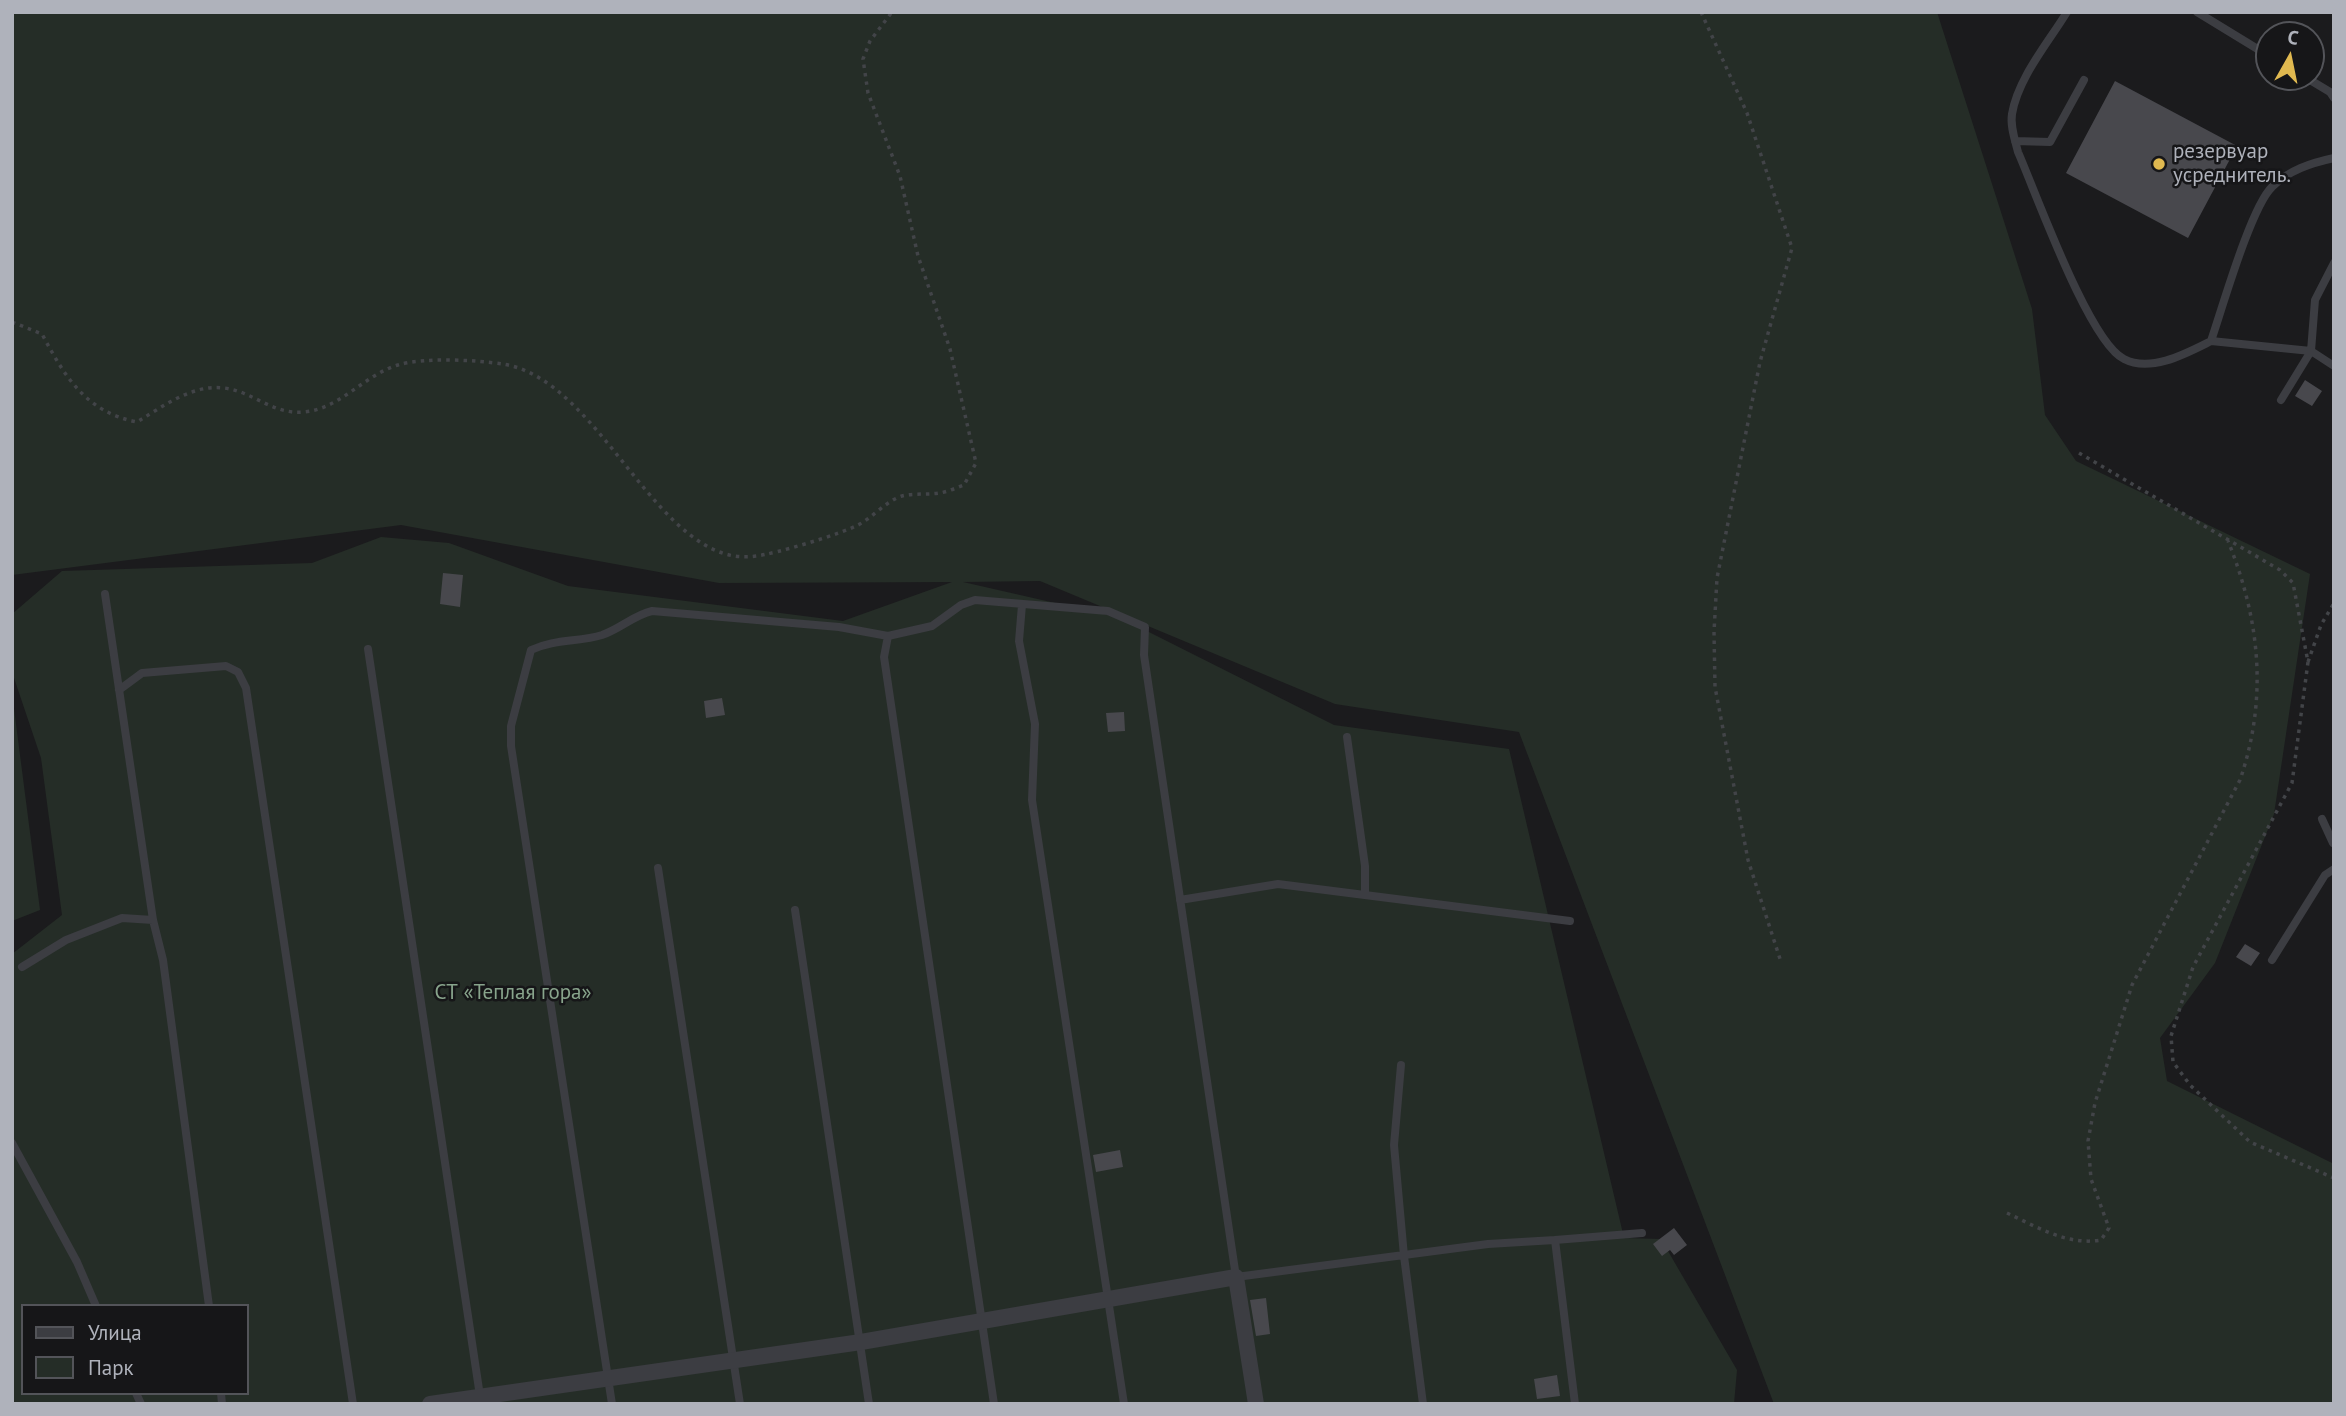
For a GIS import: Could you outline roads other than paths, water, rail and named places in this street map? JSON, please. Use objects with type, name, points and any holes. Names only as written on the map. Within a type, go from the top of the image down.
[{"type":"street","points":[[430,1404],[481,1400],[608,1377],[861,1342],[1236,1277],[1256,1404]]},
{"type":"lane","points":[[2067,12],[2023,84],[2012,114],[2015,141],[2092,322],[2115,353],[2127,361],[2147,363],[2175,359],[2210,341],[2311,351],[2334,366]]},
{"type":"lane","points":[[2197,12],[2255,47]]},
{"type":"lane","points":[[2015,141],[2050,142],[2084,80]]},
{"type":"lane","points":[[2210,341],[2253,222],[2270,188],[2307,164],[2334,158]]},
{"type":"lane","points":[[2281,400],[2311,351],[2315,300],[2334,263]]},
{"type":"lane","points":[[105,594],[153,920],[163,960],[209,1304]]},
{"type":"lane","points":[[612,1404],[511,746],[512,726],[531,650],[545,644],[600,636],[641,613],[652,611],[839,627],[888,636],[932,626],[961,605],[975,600],[1108,611],[1145,627],[1144,655],[1236,1277],[1488,1244],[1642,1233]]},
{"type":"lane","points":[[1022,605],[1019,641],[1035,724],[1032,800],[1124,1404]]},
{"type":"lane","points":[[888,636],[884,657],[994,1404]]},
{"type":"lane","points":[[368,649],[481,1400]]},
{"type":"lane","points":[[119,690],[142,673],[226,666],[238,672],[246,688],[353,1404]]},
{"type":"lane","points":[[1348,737],[1365,866],[1365,894]]},
{"type":"lane","points":[[2322,820],[2333,843]]},
{"type":"lane","points":[[658,869],[740,1404]]},
{"type":"lane","points":[[2272,960],[2325,875],[2334,869]]},
{"type":"lane","points":[[1180,900],[1278,884],[1570,921]]},
{"type":"lane","points":[[795,911],[869,1404]]},
{"type":"lane","points":[[22,967],[66,940],[122,918],[153,920]]},
{"type":"lane","points":[[1401,1065],[1394,1145],[1404,1256],[1423,1404]]},
{"type":"lane","points":[[12,1143],[77,1262],[95,1304]]},
{"type":"lane","points":[[1555,1240],[1575,1404]]},
{"type":"place","name":"резервуар усреднитель.","points":[[2159,164]]},
{"type":"park label","name":"СТ «Теплая гора»","points":[[513,993]]}]
